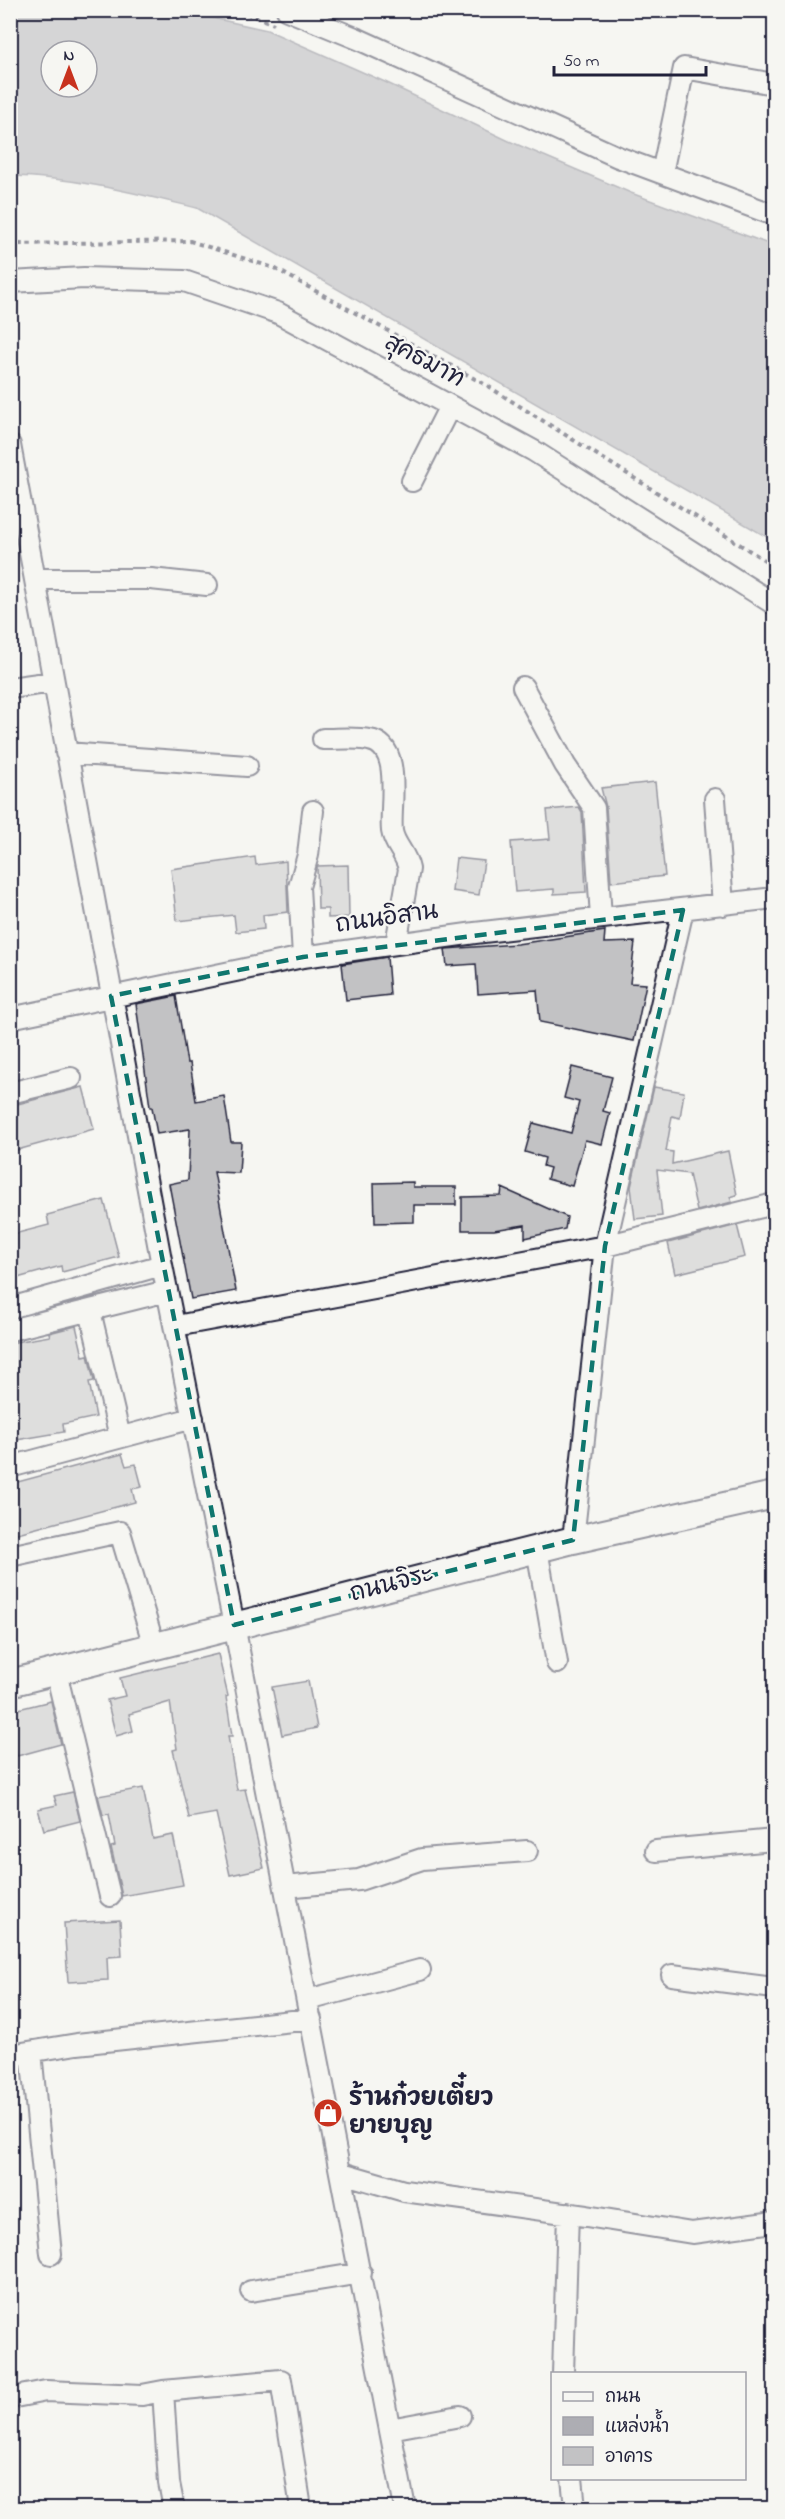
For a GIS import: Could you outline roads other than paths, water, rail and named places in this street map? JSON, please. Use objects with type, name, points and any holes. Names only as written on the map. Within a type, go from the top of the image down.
[{"type":"main road","name":"ถนนจิระ","points":[[10,1683],[573,1540],[774,1495]]},
{"type":"street","points":[[287,10],[358,39],[618,157],[774,216]]},
{"type":"street","points":[[662,173],[684,68],[774,84]]},
{"type":"street","name":"สุคธมาท","points":[[10,282],[84,278],[184,281],[278,313],[534,451],[774,604]]},
{"type":"street","points":[[412,482],[450,406]]},
{"type":"street","points":[[10,445],[162,1265],[176,1326],[192,1418],[342,2173],[405,2508]]},
{"type":"street","points":[[35,579],[151,579],[207,585]]},
{"type":"street","points":[[10,688],[53,682]]},
{"type":"street","points":[[523,687],[565,765],[594,808],[601,918]]},
{"type":"street","points":[[323,739],[371,740],[382,745],[389,757],[393,783],[392,833],[398,846],[407,857],[409,869],[396,944]]},
{"type":"street","points":[[66,753],[247,766]]},
{"type":"street","points":[[715,799],[723,905]]},
{"type":"street","points":[[303,957],[299,887],[308,855],[313,811]]},
{"type":"street","name":"ถนนอิสาน","points":[[10,1018],[303,957],[774,898]]},
{"type":"street","points":[[573,1540],[604,1246],[683,910]]},
{"type":"street","points":[[10,1093],[71,1078]]},
{"type":"street","points":[[176,1326],[604,1246],[774,1204]]},
{"type":"street","points":[[10,1308],[162,1265]]},
{"type":"street","points":[[10,1330],[168,1291]]},
{"type":"street","points":[[90,1311],[120,1437]]},
{"type":"street","points":[[10,1467],[192,1418]]},
{"type":"street","points":[[10,1556],[120,1532],[154,1646]]},
{"type":"street","points":[[537,1549],[557,1663]]},
{"type":"street","points":[[56,1672],[110,1896]]},
{"type":"street","points":[[656,1851],[774,1840]]},
{"type":"street","points":[[285,1887],[358,1880],[422,1858],[527,1851]]},
{"type":"street","points":[[10,2055],[309,2010],[420,1970]]},
{"type":"street","points":[[672,1975],[774,1988]]},
{"type":"street","points":[[31,2052],[51,2254]]},
{"type":"street","points":[[342,2173],[404,2191],[692,2233],[774,2222]]},
{"type":"street","points":[[563,2372],[567,2213]]},
{"type":"street","points":[[251,2291],[360,2273]]},
{"type":"street","points":[[10,2398],[46,2391],[142,2395],[281,2380],[301,2508]]},
{"type":"street","points":[[163,2391],[169,2483],[174,2508]]},
{"type":"street","points":[[390,2429],[460,2416]]},
{"type":"street","points":[[572,2480],[575,2508]]},
{"type":"water","points":[[11,10],[181,11],[267,30],[385,82],[509,141],[631,193],[774,246],[774,541],[197,208],[81,183],[11,176]]},
{"type":"place","name":"ร้านก๋วยเตี๋ยว ยายบุญ","points":[[328,2113]]}]
